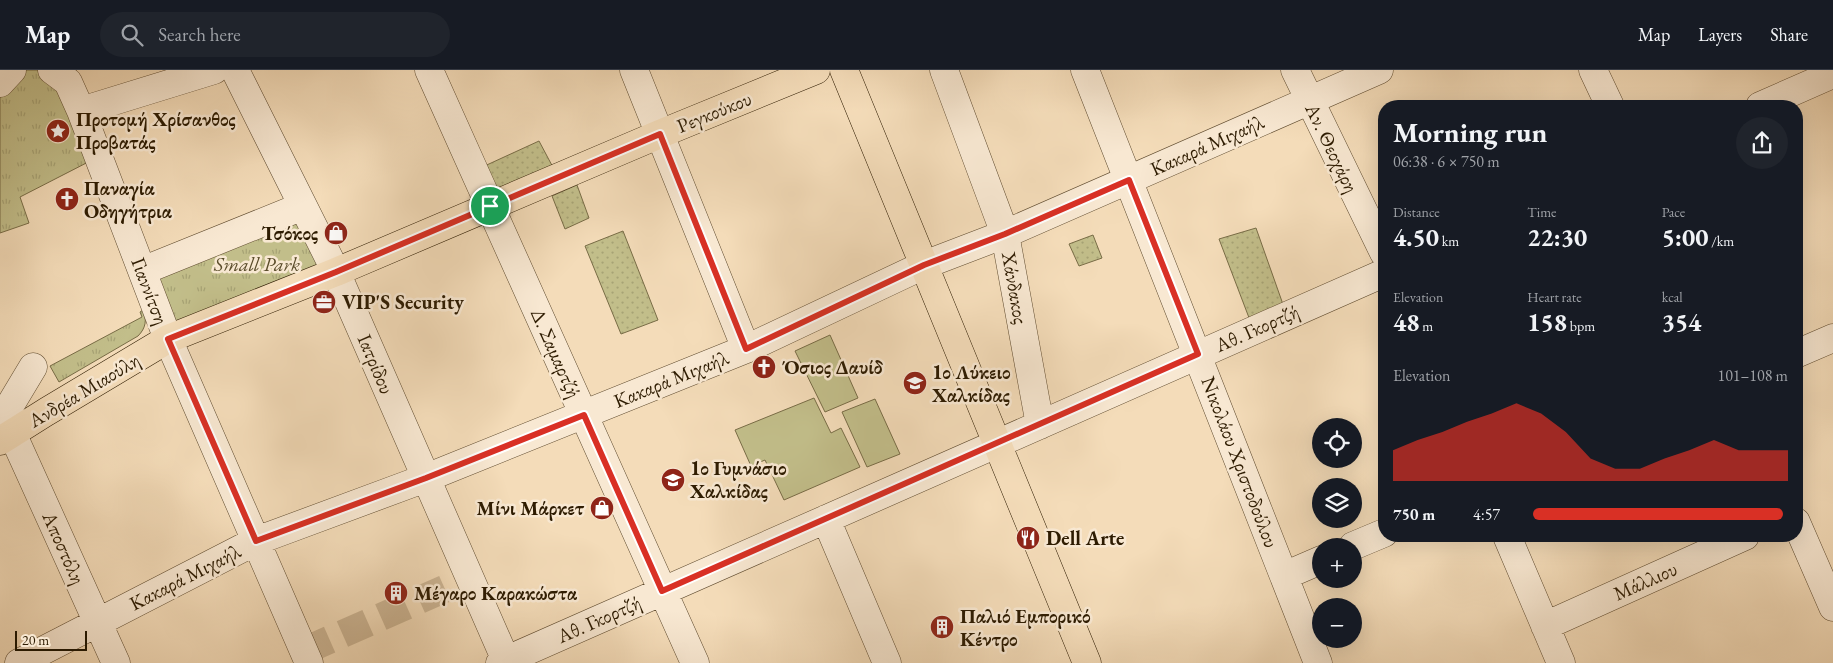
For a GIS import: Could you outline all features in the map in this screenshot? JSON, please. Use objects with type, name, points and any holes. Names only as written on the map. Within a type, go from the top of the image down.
[{"type":"main road","name":"Ρεγκούκου","points":[[168,339],[336,272],[660,134],[816,70]]},
{"type":"main road","points":[[844,70],[1087,663]]},
{"type":"main road","name":"Ανδρέα Μιαούλη","points":[[4,431],[168,339]]},
{"type":"street","points":[[0,83],[12,70]]},
{"type":"street","points":[[81,111],[214,70]]},
{"type":"street","name":"Ιατρίδου","points":[[235,70],[336,272],[504,662]]},
{"type":"street","name":"Δ. Σαμαρτζή","points":[[429,70],[695,663]]},
{"type":"street","points":[[634,70],[746,349]]},
{"type":"street","name":"Χάνδακος","points":[[944,70],[1005,234],[1040,425]]},
{"type":"street","name":"Νικολάου Χριστοδούλου","points":[[1085,70],[1318,663]]},
{"type":"street","name":"Αν. Θεοχάρη","points":[[1295,70],[1308,101],[1378,241]]},
{"type":"street","name":"Κακαρά Μιχαήλ","points":[[19,663],[256,541],[426,478],[746,349],[924,265],[1005,234],[1379,70]]},
{"type":"street","points":[[1593,70],[1607,100]]},
{"type":"street","points":[[1774,100],[1833,74]]},
{"type":"street","name":"Γιαννίτση","points":[[60,76],[81,111],[168,339],[309,663]]},
{"type":"street","points":[[142,271],[302,206]]},
{"type":"street","name":"Αθ. Γκορτζή","points":[[504,662],[1378,276]]},
{"type":"street","points":[[1803,351],[1833,338]]},
{"type":"street","points":[[4,431],[3,417],[34,367]]},
{"type":"street","name":"Αποστόλη","points":[[4,431],[98,621],[116,663]]},
{"type":"street","points":[[826,519],[887,663]]},
{"type":"street","points":[[1362,542],[1378,536]]},
{"type":"street","points":[[1803,538],[1833,607]]},
{"type":"street","points":[[1510,542],[1561,663]]},
{"type":"street","name":"Μάλλιου","points":[[1545,626],[1731,542]]},
{"type":"street","points":[[1284,576],[1312,564]]},
{"type":"green space","points":[[0,70],[76,70],[98,157],[20,197],[29,223],[0,233]]},
{"type":"green space","points":[[539,141],[556,173],[491,201],[478,169]]},
{"type":"green space","points":[[577,185],[589,218],[565,229],[552,196]]},
{"type":"green space","name":"Small Park","points":[[303,206],[336,272],[168,339],[142,271]]},
{"type":"green space","points":[[1256,228],[1285,310],[1251,323],[1219,239]]},
{"type":"green space","points":[[623,231],[658,320],[621,334],[585,246]]},
{"type":"green space","points":[[1093,235],[1102,258],[1079,266],[1069,244]]},
{"type":"green space","points":[[143,310],[145,324],[138,336],[59,382],[50,366],[142,317],[140,312]]},
{"type":"green space","points":[[830,335],[858,398],[825,412],[795,351]]},
{"type":"green space","points":[[814,398],[831,433],[841,428],[860,467],[784,500],[765,460],[751,466],[735,430]]},
{"type":"green space","points":[[875,399],[900,454],[867,467],[842,412]]},
{"type":"tunnel","points":[[304,651],[469,578]]},
{"type":"place","name":"Προτομή Χρίσανθος Προβατάς","points":[[58,131]]},
{"type":"place","name":"Παναγία Οδηγήτρια","points":[[67,199]]},
{"type":"place","name":"Τσόκος","points":[[336,233]]},
{"type":"place","name":"VIP'S Security","points":[[324,302]]},
{"type":"place","name":"Όσιος Δαυίδ","points":[[764,367]]},
{"type":"place","name":"1ο Λύκειο Χαλκίδας","points":[[915,383]]},
{"type":"place","name":"1ο Γυμνάσιο Χαλκίδας","points":[[673,480]]},
{"type":"place","name":"Μίνι Μάρκετ","points":[[602,508]]},
{"type":"place","name":"Dell Arte","points":[[1028,538]]},
{"type":"place","name":"Μέγαρο Καρακώστα","points":[[396,593]]},
{"type":"place","name":"Παλιό Εμπορικό Κέντρο","points":[[942,627]]},
{"type":"route","points":[[660,134],[746,349],[924,265],[1005,234],[1129,180],[1198,354],[662,591],[584,415],[426,478],[256,541],[168,339],[336,272],[490,206],[660,134]]}]
